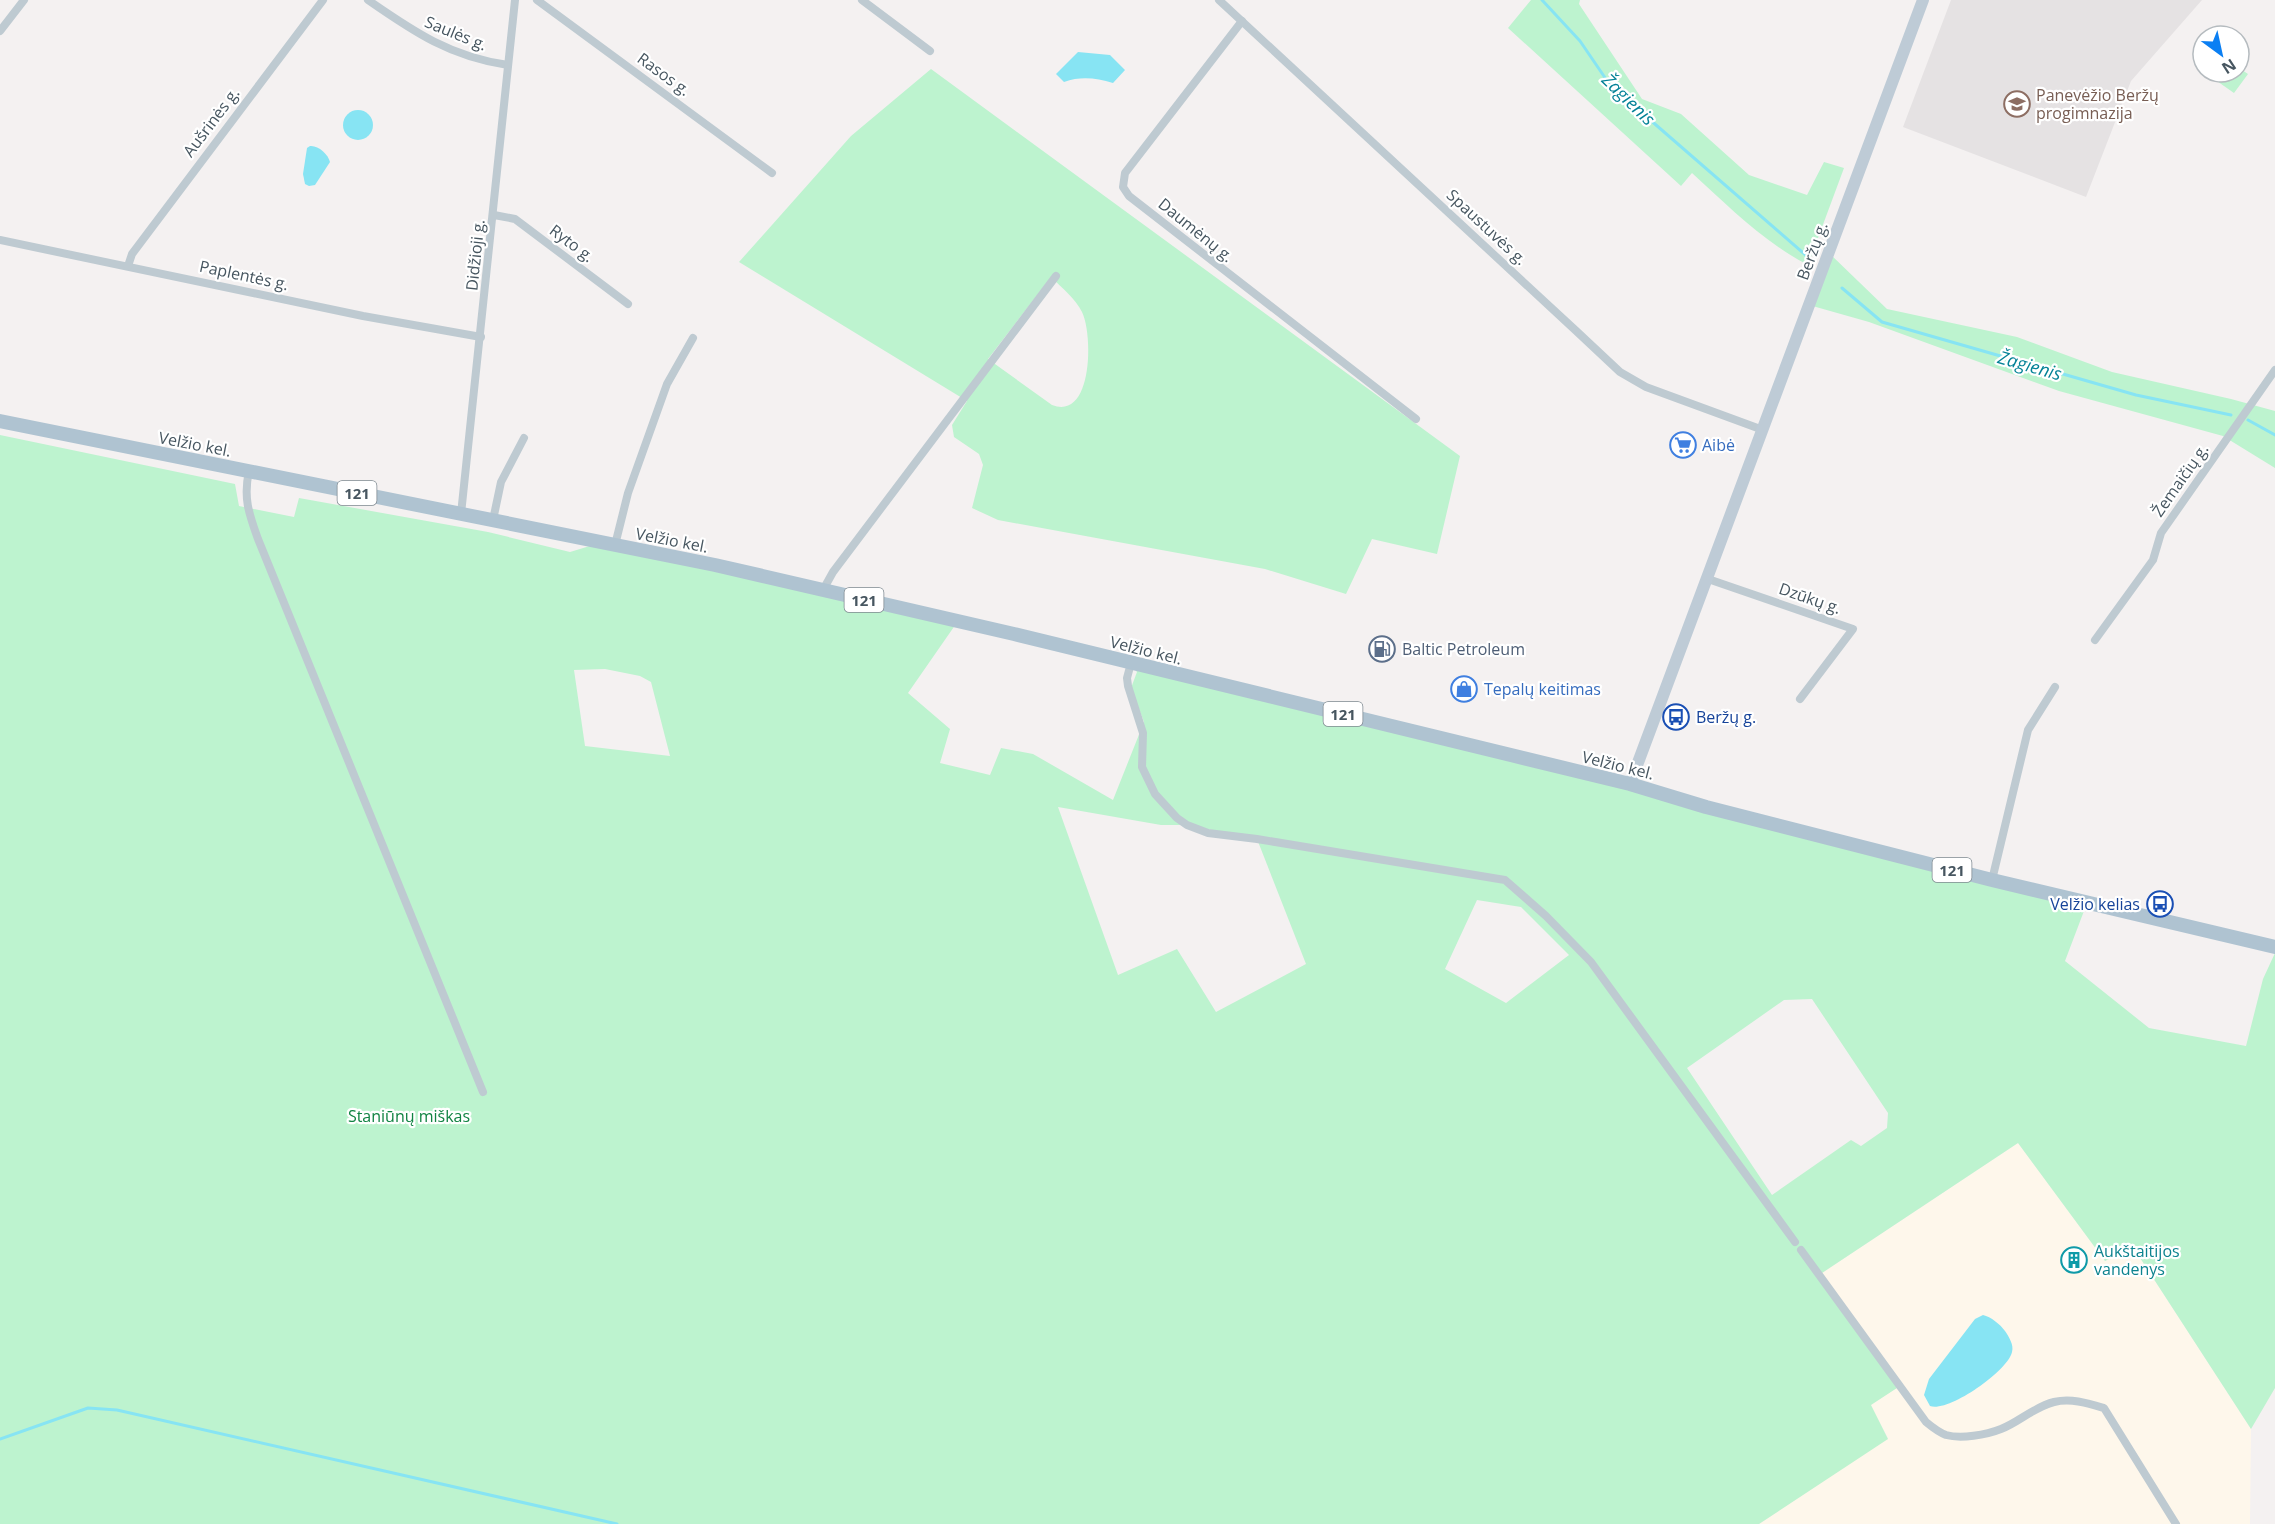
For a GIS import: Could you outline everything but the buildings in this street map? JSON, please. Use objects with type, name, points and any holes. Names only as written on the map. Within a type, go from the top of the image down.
[{"type":"main road","name":"Beržų g.","points":[[1630,784],[1923,0]]},
{"type":"main road","name":"Velžio kel.","points":[[0,421],[615,545],[823,590],[1630,784],[1706,807],[1992,880],[2275,947]]},
{"type":"street","points":[[0,31],[24,0]]},
{"type":"street","name":"Aušrinės g.","points":[[128,266],[132,254],[323,0]]},
{"type":"street","name":"Saulės g.","points":[[368,0],[414,33],[434,43],[482,61],[508,65]]},
{"type":"street","name":"Didžioji g.","points":[[461,514],[482,337],[515,0]]},
{"type":"street","name":"Rasos g.","points":[[537,0],[772,173]]},
{"type":"street","points":[[862,0],[930,51]]},
{"type":"street","name":"Spaustuvės g.","points":[[1219,0],[1297,75],[1391,157],[1620,372],[1646,387],[1763,429]]},
{"type":"street","name":"Daumėnų g.","points":[[1242,21],[1125,173],[1123,188],[1195,249],[1416,419]]},
{"type":"street","name":"Ryto g.","points":[[494,215],[515,219],[628,304]]},
{"type":"street","name":"Paplentės g.","points":[[0,240],[363,316],[482,337]]},
{"type":"street","points":[[823,590],[833,572],[1056,276]]},
{"type":"street","points":[[615,545],[628,493],[663,395],[693,338]]},
{"type":"street","name":"Žemaičių g.","points":[[2095,640],[2153,560],[2161,533],[2275,370]]},
{"type":"street","points":[[493,520],[501,482],[524,438]]},
{"type":"street","points":[[249,471],[245,489],[246,502],[258,540],[483,1092]]},
{"type":"street","name":"Dzūkų g.","points":[[1708,579],[1853,629],[1800,699]]},
{"type":"street","points":[[1131,663],[1127,678],[1128,687],[1143,733],[1143,767],[1155,794],[1177,818],[1186,825],[1208,833],[1505,880],[1546,916],[1591,962],[1795,1242]]},
{"type":"street","points":[[1992,880],[2028,730],[2055,687]]},
{"type":"street","points":[[1801,1250],[1926,1422],[1936,1430],[1947,1435],[1962,1436],[2001,1429],[2037,1408],[2054,1402],[2074,1400],[2104,1408],[2176,1524]]},
{"type":"shaded area","name":"Panevėžio Beržų progimnazija","points":[[1951,0],[2202,0],[2131,81],[2086,197],[1903,127]]},
{"type":"shaded area","points":[[2018,1143],[2105,1261],[2133,1247],[2251,1429],[2250,1524],[1759,1524],[1888,1438],[1870,1405],[1900,1386],[1819,1275]]},
{"type":"green space","points":[[1531,0],[1580,0],[1579,4],[1642,99],[1681,114],[1749,175],[1807,195],[1824,162],[1844,168],[1808,265],[1762,235],[1692,173],[1681,186],[1508,28]]},
{"type":"green space","points":[[931,69],[1460,456],[1437,554],[1372,539],[1346,594],[1265,569],[998,520],[972,508],[983,465],[979,454],[954,437],[952,425],[967,401],[739,262],[851,136]],"holes":[[[1051,277],[1079,307],[1086,323],[1088,338],[1086,373],[1082,388],[1076,400],[1066,406],[1052,405],[988,359]]]},
{"type":"green space","points":[[2221,84],[2241,84],[2234,93]]},
{"type":"green space","points":[[1829,253],[1887,309],[2017,337],[2112,372],[2275,411],[2275,468],[2223,436],[2059,391],[1869,322],[1809,305]]},
{"type":"green space","name":"Staniūnų miškas","points":[[0,435],[235,484],[239,506],[294,517],[299,498],[488,532],[570,552],[603,542],[958,621],[908,693],[950,729],[940,763],[990,775],[1001,748],[1033,754],[1113,800],[1144,722],[1131,688],[1137,672],[1131,663],[2087,903],[2065,961],[2149,1028],[2246,1046],[2263,979],[2275,953],[2275,1388],[2251,1429],[2133,1247],[2105,1261],[2018,1143],[1819,1275],[1900,1386],[1871,1405],[1888,1439],[1759,1524],[0,1524]],"holes":[[[605,669],[640,676],[651,682],[670,756],[585,746],[574,670]],[[1058,807],[1161,825],[1187,825],[1257,839],[1306,964],[1216,1012],[1177,949],[1118,975]],[[1477,900],[1521,907],[1569,955],[1506,1003],[1445,969]],[[1812,999],[1888,1113],[1887,1128],[1861,1146],[1851,1140],[1772,1195],[1687,1068],[1784,1000]]]},
{"type":"water","points":[[1078,52],[1110,55],[1125,70],[1113,83],[1088,78],[1064,82],[1056,74]]},
{"type":"water","points":[[358,110],[368,115],[373,125],[368,135],[358,140],[348,135],[343,125],[348,115]]},
{"type":"water","points":[[310,146],[322,151],[330,162],[315,185],[309,186],[305,184],[303,174],[307,148]]},
{"type":"water","points":[[1983,1315],[1998,1323],[2008,1336],[2012,1344],[2012,1352],[2008,1360],[1989,1379],[1963,1397],[1939,1406],[1930,1406],[1924,1395],[1929,1379],[1975,1319]]},
{"type":"waterway","name":"Žagienis","points":[[1542,0],[1580,41],[1610,85],[1809,258]]},
{"type":"waterway","name":"Žagienis","points":[[1842,288],[1882,322],[2136,395],[2231,415]]},
{"type":"waterway","name":"Žagienis","points":[[2248,420],[2275,435]]},
{"type":"waterway","points":[[0,1439],[88,1408],[117,1410],[617,1524]]},
{"type":"place","name":"Panevėžio Beržų progimnazija","points":[[2017,104]]},
{"type":"place","name":"Aibė","points":[[1683,445]]},
{"type":"place","name":"Baltic Petroleum","points":[[1382,649]]},
{"type":"place","name":"Tepalų keitimas","points":[[1464,689]]},
{"type":"place","name":"Beržų g.","points":[[1676,717]]},
{"type":"place","name":"Velžio kelias","points":[[2160,904]]},
{"type":"place","name":"Aukštaitijos vandenys","points":[[2074,1260]]}]
